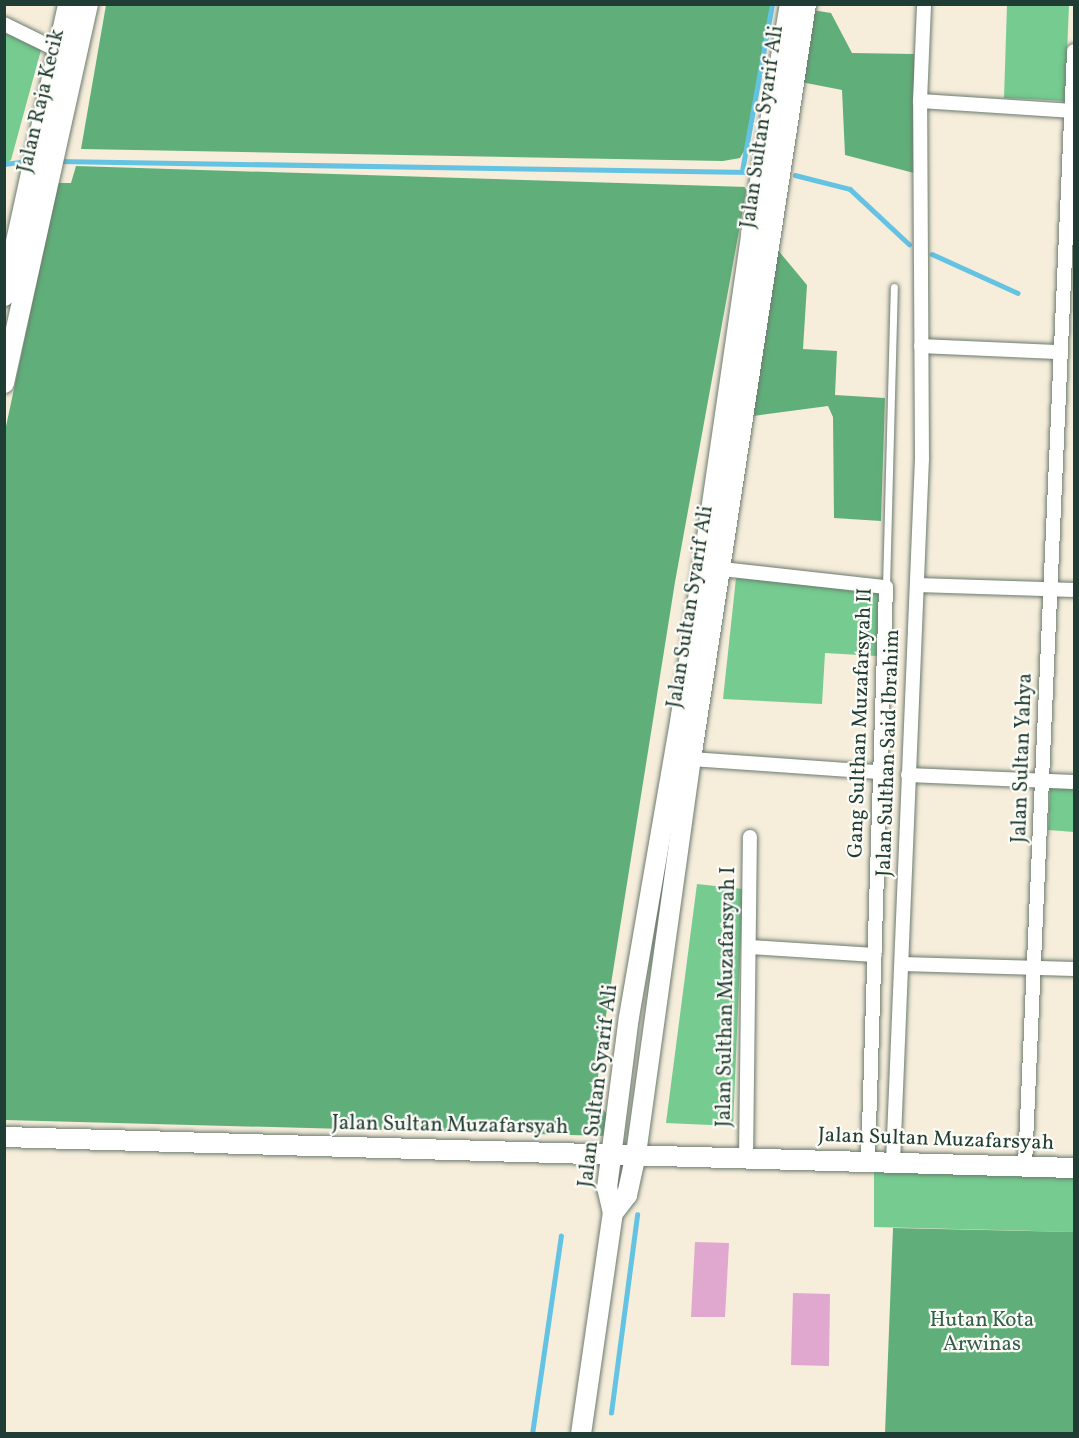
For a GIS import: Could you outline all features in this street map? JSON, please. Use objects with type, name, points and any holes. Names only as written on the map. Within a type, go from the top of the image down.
[{"type":"street","name":"Jalan Raja Kecik","points":[[53,120],[57,50],[68,4]]},
{"type":"street","name":"Jalan Raja Kecik","points":[[4,383],[36,197],[53,120],[88,4]]},
{"type":"street","name":"Jalan Sultan Syarif Ali","points":[[581,1434],[613,1213],[607,1188],[614,1152],[629,1017],[681,716],[753,218],[790,4]]},
{"type":"street","name":"Jalan Sultan Syarif Ali","points":[[613,1213],[627,1195],[636,1154],[691,759],[722,569],[806,4]]},
{"type":"street","name":"Jalan Sulthan Said Ibrahim","points":[[893,1162],[917,585],[921,346],[920,101],[924,4]]},
{"type":"street","points":[[4,24],[57,50]]},
{"type":"street","name":"Jalan Sultan Yahya","points":[[1025,1167],[1033,966],[1045,781],[1074,51]]},
{"type":"street","points":[[920,101],[1073,111]]},
{"type":"street","name":"Jalan Raja Kecik","points":[[4,296],[36,197]]},
{"type":"street","points":[[753,218],[774,221]]},
{"type":"street","points":[[921,346],[1061,352]]},
{"type":"street","points":[[722,569],[886,587]]},
{"type":"street","points":[[917,585],[1074,590]]},
{"type":"street","name":"Gang Sulthan Muzafarsyah II","points":[[868,1161],[886,587]]},
{"type":"street","points":[[691,759],[879,772]]},
{"type":"street","points":[[908,775],[1074,782]]},
{"type":"street","name":"Jalan Sulthan Muzafarsyah I","points":[[746,1158],[750,837]]},
{"type":"street","points":[[750,947],[875,955]]},
{"type":"street","points":[[902,964],[1033,966],[1074,969]]},
{"type":"street","name":"Jalan Sultan Muzafarsyah","points":[[4,1137],[614,1152],[1074,1168]]},
{"type":"lane","name":"Gang Sulthan Muzafarsyah II","points":[[886,587],[894,287]]},
{"type":"green space","points":[[106,4],[772,5],[747,146],[740,158],[723,161],[81,149]]},
{"type":"green space","points":[[1007,5],[1069,5],[1065,101],[1004,98]]},
{"type":"green space","points":[[812,10],[831,13],[852,53],[914,54],[914,173],[845,155],[842,90],[801,82]]},
{"type":"green space","points":[[5,33],[41,50],[11,160],[5,164]]},
{"type":"green space","points":[[76,166],[747,187],[675,582],[604,1028],[595,1101],[608,1115],[607,1136],[5,1120],[5,431],[58,183],[71,183]]},
{"type":"green space","points":[[777,249],[807,285],[803,349],[837,351],[835,395],[885,398],[881,521],[834,518],[833,417],[828,406],[753,416]]},
{"type":"green space","points":[[736,578],[879,591],[877,656],[825,653],[822,704],[723,699]]},
{"type":"green space","points":[[1050,786],[1074,787],[1074,832],[1048,830]]},
{"type":"green space","points":[[697,884],[743,889],[733,1126],[666,1123]]},
{"type":"green space","points":[[874,1172],[1074,1178],[1074,1232],[874,1227]]},
{"type":"green space","name":"Hutan Kota Arwinas","points":[[893,1228],[1074,1232],[1074,1433],[885,1433]]},
{"type":"building","points":[[695,1242],[729,1243],[725,1317],[691,1317]]},
{"type":"building","points":[[793,1293],[830,1294],[829,1366],[791,1365]]},
{"type":"waterway","points":[[742,171],[772,4]]},
{"type":"waterway","points":[[4,164],[28,161]]},
{"type":"waterway","points":[[57,161],[750,172]]},
{"type":"waterway","points":[[795,175],[850,189],[909,244]]},
{"type":"waterway","points":[[932,254],[1018,293]]},
{"type":"waterway","points":[[611,1413],[637,1215]]},
{"type":"waterway","points":[[532,1434],[561,1236]]}]
